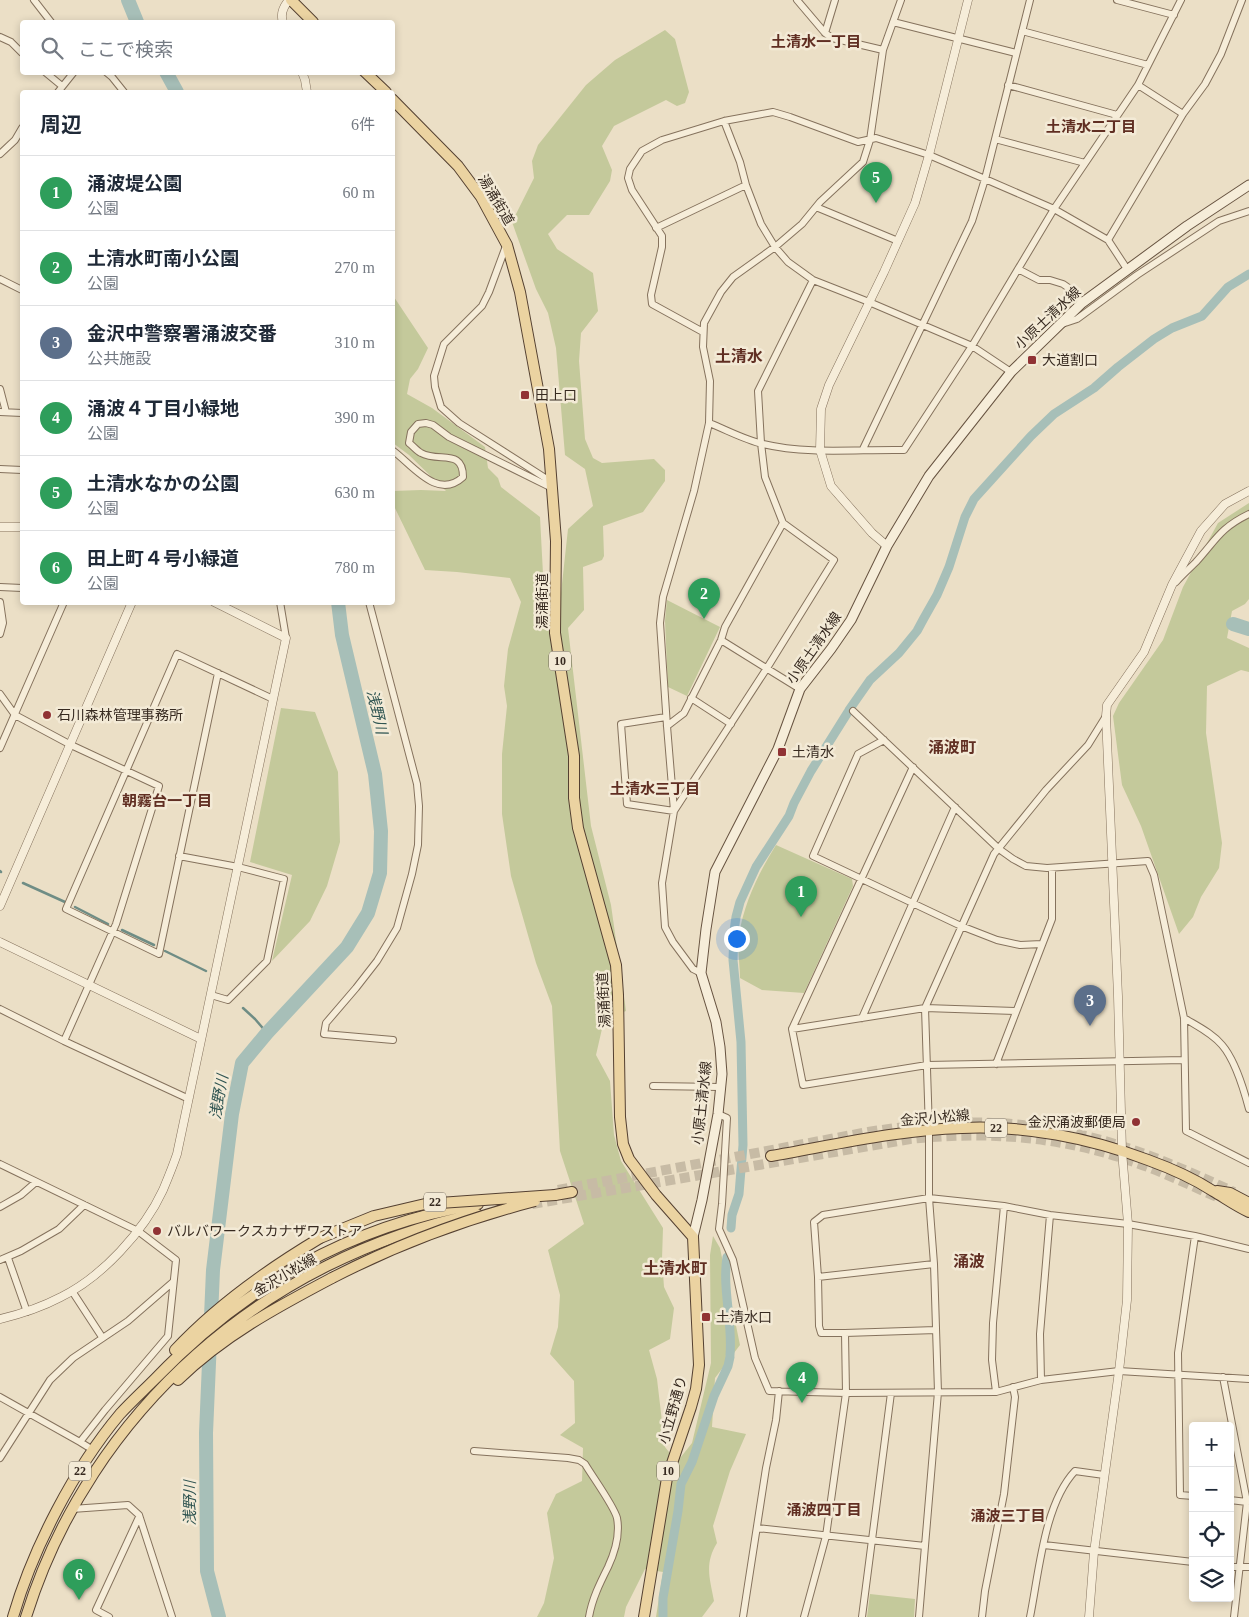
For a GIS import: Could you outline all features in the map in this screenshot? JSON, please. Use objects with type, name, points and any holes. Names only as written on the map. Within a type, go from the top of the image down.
[{"type":"main road","points":[[290,0],[311,20]]},
{"type":"main road","points":[[368,75],[384,90]]},
{"type":"main road","name":"湯涌街道","points":[[395,102],[458,166],[481,197],[507,245],[520,292],[547,440],[556,541],[555,633],[574,756],[574,798],[578,828],[616,965],[620,1118],[623,1144],[629,1159],[656,1195],[693,1237]]},
{"type":"main road","name":"小原土清水線","points":[[693,1237],[701,1207],[718,1114],[722,1074],[716,1022],[701,972],[715,872],[778,749],[800,689],[831,650],[851,620],[887,546],[929,476],[1011,372],[1082,303],[1127,269],[1249,185]]},
{"type":"main road","name":"金沢小松線","points":[[770,1156],[929,1130],[962,1128],[1015,1130],[1063,1137],[1122,1150],[1213,1191]]},
{"type":"main road","name":"22","points":[[1213,1191],[1230,1194],[1249,1203]]},
{"type":"main road","name":"22","points":[[1213,1191],[1227,1201],[1249,1212]]},
{"type":"main road","name":"22","points":[[26,1617],[41,1572],[71,1510],[98,1465],[120,1436],[182,1371],[273,1309],[332,1278],[392,1250],[523,1204],[572,1192]]},
{"type":"main road","name":"22","points":[[13,1617],[38,1549],[60,1506],[93,1450],[144,1382],[246,1286],[274,1266],[320,1238],[374,1216],[424,1204],[555,1195]]},
{"type":"main road","name":"金沢小松線","points":[[182,1371],[245,1315],[297,1281],[358,1250],[444,1221],[531,1199],[440,1210],[391,1224],[316,1257],[280,1276],[184,1344]]},
{"type":"main road","name":"小立野通り","points":[[644,1617],[667,1478],[691,1407],[698,1373],[693,1237]]},
{"type":"street","points":[[34,0],[49,20]]},
{"type":"street","points":[[282,20],[284,6],[290,0]]},
{"type":"street","points":[[797,0],[825,33],[832,38],[883,50]]},
{"type":"street","points":[[825,33],[835,0]]},
{"type":"street","points":[[701,972],[693,969],[673,942],[665,927],[662,883],[674,811],[660,622],[663,597],[694,491],[710,423],[710,381],[703,346],[704,323],[732,277],[775,248],[802,224],[816,207],[863,162],[870,140],[883,50],[901,0]]},
{"type":"street","points":[[887,546],[870,531],[831,486],[820,450],[821,409],[829,385],[915,203],[968,0]]},
{"type":"street","points":[[863,449],[972,221],[1030,0]]},
{"type":"street","points":[[1117,0],[1174,15]]},
{"type":"street","points":[[710,423],[761,443],[782,448],[904,450],[972,346],[1054,209],[1138,85],[1181,0]]},
{"type":"street","points":[[1108,240],[1183,114],[1205,84],[1221,54],[1242,0]]},
{"type":"street","points":[[893,22],[1016,53]]},
{"type":"street","points":[[1022,31],[1148,65]]},
{"type":"street","points":[[0,37],[11,42],[20,51]]},
{"type":"street","points":[[49,75],[62,86]]},
{"type":"street","points":[[59,90],[71,75]]},
{"type":"street","points":[[110,75],[122,90]]},
{"type":"street","points":[[304,75],[307,90]]},
{"type":"street","points":[[1008,85],[1117,116]]},
{"type":"street","points":[[1138,85],[1183,114]]},
{"type":"street","points":[[703,332],[652,304],[651,295],[662,246],[662,236],[632,190],[628,178],[630,169],[642,151],[662,140],[724,121],[773,112],[858,142],[876,138],[929,155],[1054,209],[1108,240],[1127,269]]},
{"type":"street","points":[[724,121],[761,224],[775,248],[788,262],[813,280],[972,346],[1011,372]]},
{"type":"street","points":[[0,154],[15,140],[20,131]]},
{"type":"street","points":[[995,139],[1085,163]]},
{"type":"street","points":[[656,228],[746,185]]},
{"type":"street","points":[[816,207],[898,241]]},
{"type":"street","points":[[1058,325],[1077,318],[1137,275],[1219,221],[1249,211]]},
{"type":"street","points":[[507,245],[482,306],[444,344],[434,376],[435,387],[442,407],[459,423],[551,485]]},
{"type":"street","points":[[1018,269],[1038,280],[1050,280],[1063,284],[1073,291],[1082,303]]},
{"type":"street","points":[[0,279],[20,289]]},
{"type":"street","points":[[674,811],[767,668],[834,560],[782,523],[766,477],[761,443],[758,391],[813,280]]},
{"type":"street","points":[[0,389],[3,412],[20,413]]},
{"type":"street","points":[[395,453],[419,474],[432,481],[446,485],[457,482],[463,477],[461,463],[451,458],[440,458],[422,453],[409,443],[411,432],[418,424],[426,423],[433,425],[449,437],[551,485]]},
{"type":"street","points":[[0,469],[20,470]]},
{"type":"street","points":[[1089,1617],[1094,1552],[1127,1300],[1128,1224],[1122,1150],[1107,705],[1144,652],[1172,585],[1202,531],[1225,504],[1249,491]]},
{"type":"street","points":[[1172,585],[1196,561],[1218,534],[1236,520],[1249,514]]},
{"type":"street","points":[[667,726],[684,713],[721,640],[725,627],[782,523]]},
{"type":"street","points":[[0,527],[20,527]]},
{"type":"street","points":[[0,587],[20,588]]},
{"type":"street","points":[[0,602],[3,623],[0,634]]},
{"type":"street","points":[[0,748],[63,605]]},
{"type":"street","points":[[0,906],[131,605]]},
{"type":"street","points":[[220,605],[286,638]]},
{"type":"street","points":[[0,1319],[27,1312],[72,1291],[112,1260],[138,1231],[162,1191],[174,1161],[202,1039],[286,638],[280,605]]},
{"type":"street","points":[[370,605],[417,784],[420,806],[418,845],[397,928],[377,961],[326,1023],[324,1034],[393,1040]]},
{"type":"street","points":[[721,640],[800,689]]},
{"type":"street","points":[[218,673],[159,954],[66,909],[176,654],[218,673],[274,699]]},
{"type":"street","points":[[0,694],[15,715],[159,786],[113,931],[64,1041]]},
{"type":"street","points":[[691,698],[731,724]]},
{"type":"street","points":[[853,711],[999,849],[1026,866],[1052,868],[1148,861],[1154,875],[1184,1018],[1186,1131],[1249,1163]]},
{"type":"street","points":[[920,1617],[938,1392],[934,1264],[929,1198],[925,1008],[994,854],[1046,790],[1088,745],[1106,716]]},
{"type":"street","points":[[666,717],[621,724],[627,804],[674,811]]},
{"type":"street","points":[[884,740],[858,754],[813,856],[961,926],[997,940],[1020,945],[1042,944]]},
{"type":"street","points":[[913,767],[792,1030],[803,1084],[927,1065],[1184,1060]]},
{"type":"street","points":[[862,1018],[955,807]]},
{"type":"street","points":[[179,856],[238,867],[284,879],[267,960],[228,1000],[211,996]]},
{"type":"street","points":[[996,1064],[1052,919],[1052,868]]},
{"type":"street","points":[[0,942],[202,1039]]},
{"type":"street","points":[[792,1030],[925,1008],[1015,1011]]},
{"type":"street","points":[[0,1009],[189,1099]]},
{"type":"street","points":[[1184,1018],[1214,1037],[1223,1046],[1234,1068],[1249,1109]]},
{"type":"street","points":[[653,1086],[720,1087]]},
{"type":"street","points":[[718,1114],[727,1118],[719,1229],[732,1260],[755,1358],[769,1391],[846,1393],[996,1392],[1041,1380],[1119,1371],[1178,1373],[1249,1379]]},
{"type":"street","points":[[0,1164],[138,1231],[176,1260],[168,1336],[80,1442]]},
{"type":"street","points":[[0,1207],[36,1182]]},
{"type":"street","points":[[936,1330],[821,1333],[819,1326],[814,1222],[823,1215],[929,1198],[1004,1206],[1050,1215],[1128,1224],[1195,1236],[1249,1249]]},
{"type":"street","points":[[0,1260],[8,1258],[59,1229],[84,1205]]},
{"type":"street","points":[[996,1392],[992,1360],[993,1323],[1004,1206]]},
{"type":"street","points":[[1041,1380],[1040,1334],[1050,1215]]},
{"type":"street","points":[[1189,1495],[1180,1494],[1178,1353],[1195,1236]]},
{"type":"street","points":[[8,1258],[27,1312]]},
{"type":"street","points":[[818,1277],[934,1264]]},
{"type":"street","points":[[0,1458],[50,1380],[73,1358],[128,1321],[173,1282]]},
{"type":"street","points":[[72,1291],[102,1337]]},
{"type":"street","points":[[804,1617],[826,1536],[846,1393],[845,1333]]},
{"type":"street","points":[[1222,1377],[1247,1502],[1234,1617]]},
{"type":"street","points":[[982,1617],[984,1591],[1004,1494],[1015,1397],[1013,1387]]},
{"type":"street","points":[[743,1617],[766,1468],[776,1420],[779,1391]]},
{"type":"street","points":[[862,1617],[891,1393]]},
{"type":"street","points":[[0,1397],[93,1450]]},
{"type":"street","points":[[474,1451],[568,1458],[579,1460],[585,1464],[617,1516],[616,1545],[613,1557],[594,1595],[589,1617]]},
{"type":"street","points":[[1030,1617],[1053,1508],[1069,1477],[1075,1471],[1104,1475]]},
{"type":"street","points":[[1234,1500],[1247,1502]]},
{"type":"street","points":[[71,1510],[128,1505],[139,1517],[172,1617]]},
{"type":"street","points":[[109,1617],[96,1610],[139,1517]]},
{"type":"street","points":[[757,1528],[925,1546]]},
{"type":"street","points":[[1044,1545],[1189,1562]]},
{"type":"street","points":[[1234,1567],[1249,1567]]},
{"type":"green space","points":[[665,30],[675,39],[689,92],[685,103],[677,106],[666,100],[614,126],[602,146],[612,170],[610,181],[589,215],[567,215],[548,234],[557,249],[593,273],[598,311],[581,333],[579,361],[585,439],[593,458],[602,463],[654,459],[665,470],[665,481],[643,512],[603,526],[604,556],[602,560],[583,567],[584,610],[568,628],[591,826],[611,905],[626,1011],[604,1020],[596,1055],[610,1081],[614,1135],[621,1161],[663,1228],[662,1259],[664,1287],[674,1308],[670,1339],[649,1350],[657,1379],[665,1447],[677,1462],[692,1443],[711,1363],[710,1255],[713,1236],[720,1248],[740,1345],[715,1378],[712,1427],[746,1434],[730,1471],[713,1526],[717,1543],[710,1558],[709,1572],[714,1601],[702,1617],[656,1617],[663,1572],[645,1569],[626,1607],[624,1617],[537,1617],[544,1603],[554,1558],[547,1513],[556,1494],[582,1481],[583,1448],[560,1435],[575,1423],[574,1381],[550,1354],[558,1327],[560,1295],[548,1250],[584,1224],[560,1151],[552,1006],[536,963],[511,876],[502,814],[502,754],[507,706],[504,686],[508,649],[521,602],[510,578],[425,570],[395,508],[395,491],[446,491],[409,455],[395,444],[395,298],[428,348],[418,369],[410,379],[407,394],[432,408],[485,447],[488,468],[498,478],[501,487],[540,517],[544,593],[561,593],[568,529],[593,506],[585,469],[565,455],[556,348],[548,313],[536,289],[512,222],[534,178],[532,161],[538,145],[586,85],[615,60]]},
{"type":"green space","points":[[1249,503],[1249,599],[1245,604],[1232,611],[1227,638],[1249,648],[1249,672],[1241,670],[1207,686],[1206,733],[1222,843],[1219,868],[1201,897],[1193,917],[1179,934],[1141,826],[1122,785],[1113,716],[1119,703],[1163,640],[1183,587],[1218,523]]},
{"type":"green space","points":[[667,600],[720,627],[687,696],[668,687],[665,621]]},
{"type":"green space","points":[[281,708],[315,712],[338,772],[340,842],[327,886],[310,921],[272,961],[292,875],[250,862]]},
{"type":"green space","points":[[776,845],[852,879],[853,886],[804,993],[762,990],[740,978],[738,940],[741,923],[758,877]]},
{"type":"green space","points":[[870,1594],[915,1599],[914,1617],[867,1617]]},
{"type":"waterway","name":"浅野川","points":[[128,0],[136,20]]},
{"type":"waterway","name":"浅野川","points":[[168,75],[176,90]]},
{"type":"waterway","points":[[849,710],[870,680],[899,653],[917,631],[937,595],[949,567],[965,517],[974,499],[1031,436],[1054,414],[1094,388],[1154,339],[1172,328],[1202,316],[1228,287],[1249,274]]},
{"type":"waterway","name":"浅野川","points":[[219,1617],[207,1571],[206,1433],[213,1270],[232,1114],[242,1063],[267,1033],[347,947],[368,913],[380,873],[381,831],[375,774],[342,635],[338,605]]},
{"type":"waterway","points":[[1233,624],[1249,629]]},
{"type":"waterway","points":[[731,1228],[732,1215],[739,1194],[743,1145],[741,1042],[733,960],[736,917],[740,902],[756,867],[789,816],[811,771],[848,712]]},
{"type":"waterway","points":[[23,883],[65,902]]},
{"type":"waterway","points":[[75,907],[108,924]]},
{"type":"waterway","points":[[122,930],[154,945]]},
{"type":"waterway","points":[[165,951],[206,971]]},
{"type":"waterway","points":[[243,1008],[267,1033]]},
{"type":"waterway","points":[[727,1257],[726,1282],[731,1343],[730,1355]]},
{"type":"waterway","points":[[663,1617],[663,1598],[681,1484],[692,1462],[714,1396],[728,1366],[730,1357]]},
{"type":"tunnel","points":[[558,1190],[890,1129],[933,1124],[977,1122],[1043,1128]]},
{"type":"tunnel","points":[[1076,1134],[1137,1151],[1234,1192]]},
{"type":"tunnel","points":[[532,1204],[910,1139],[966,1136],[1022,1138],[1077,1146],[1153,1169],[1219,1198]]},
{"type":"place","name":"土清水なかの公園","points":[[876,203]]},
{"type":"place","name":"大道割口","points":[[1032,360]]},
{"type":"place","name":"田上口","points":[[525,395]]},
{"type":"place","name":"土清水町南小公園","points":[[704,619]]},
{"type":"place","name":"石川森林管理事務所","points":[[47,715]]},
{"type":"place","name":"土清水","points":[[782,752]]},
{"type":"place","name":"涌波堤公園","points":[[801,917]]},
{"type":"place","name":"金沢中警察署涌波交番","points":[[1090,1026]]},
{"type":"place","name":"金沢涌波郵便局","points":[[1136,1122]]},
{"type":"place","name":"バルバワークスカナザワストア","points":[[157,1231]]},
{"type":"place","name":"土清水口","points":[[706,1317]]},
{"type":"place","name":"涌波４丁目小緑地","points":[[802,1403]]},
{"type":"place","name":"田上町４号小緑道","points":[[79,1600]]},
{"type":"district","name":"土清水一丁目","points":[[816,42]]},
{"type":"district","name":"土清水二丁目","points":[[1091,127]]},
{"type":"district","name":"土清水","points":[[739,356]]},
{"type":"district","name":"涌波町","points":[[952,747]]},
{"type":"district","name":"土清水三丁目","points":[[655,789]]},
{"type":"district","name":"朝霧台一丁目","points":[[167,801]]},
{"type":"district","name":"涌波","points":[[969,1261]]},
{"type":"district","name":"土清水町","points":[[675,1268]]},
{"type":"district","name":"涌波四丁目","points":[[824,1510]]},
{"type":"district","name":"涌波三丁目","points":[[1008,1516]]}]
